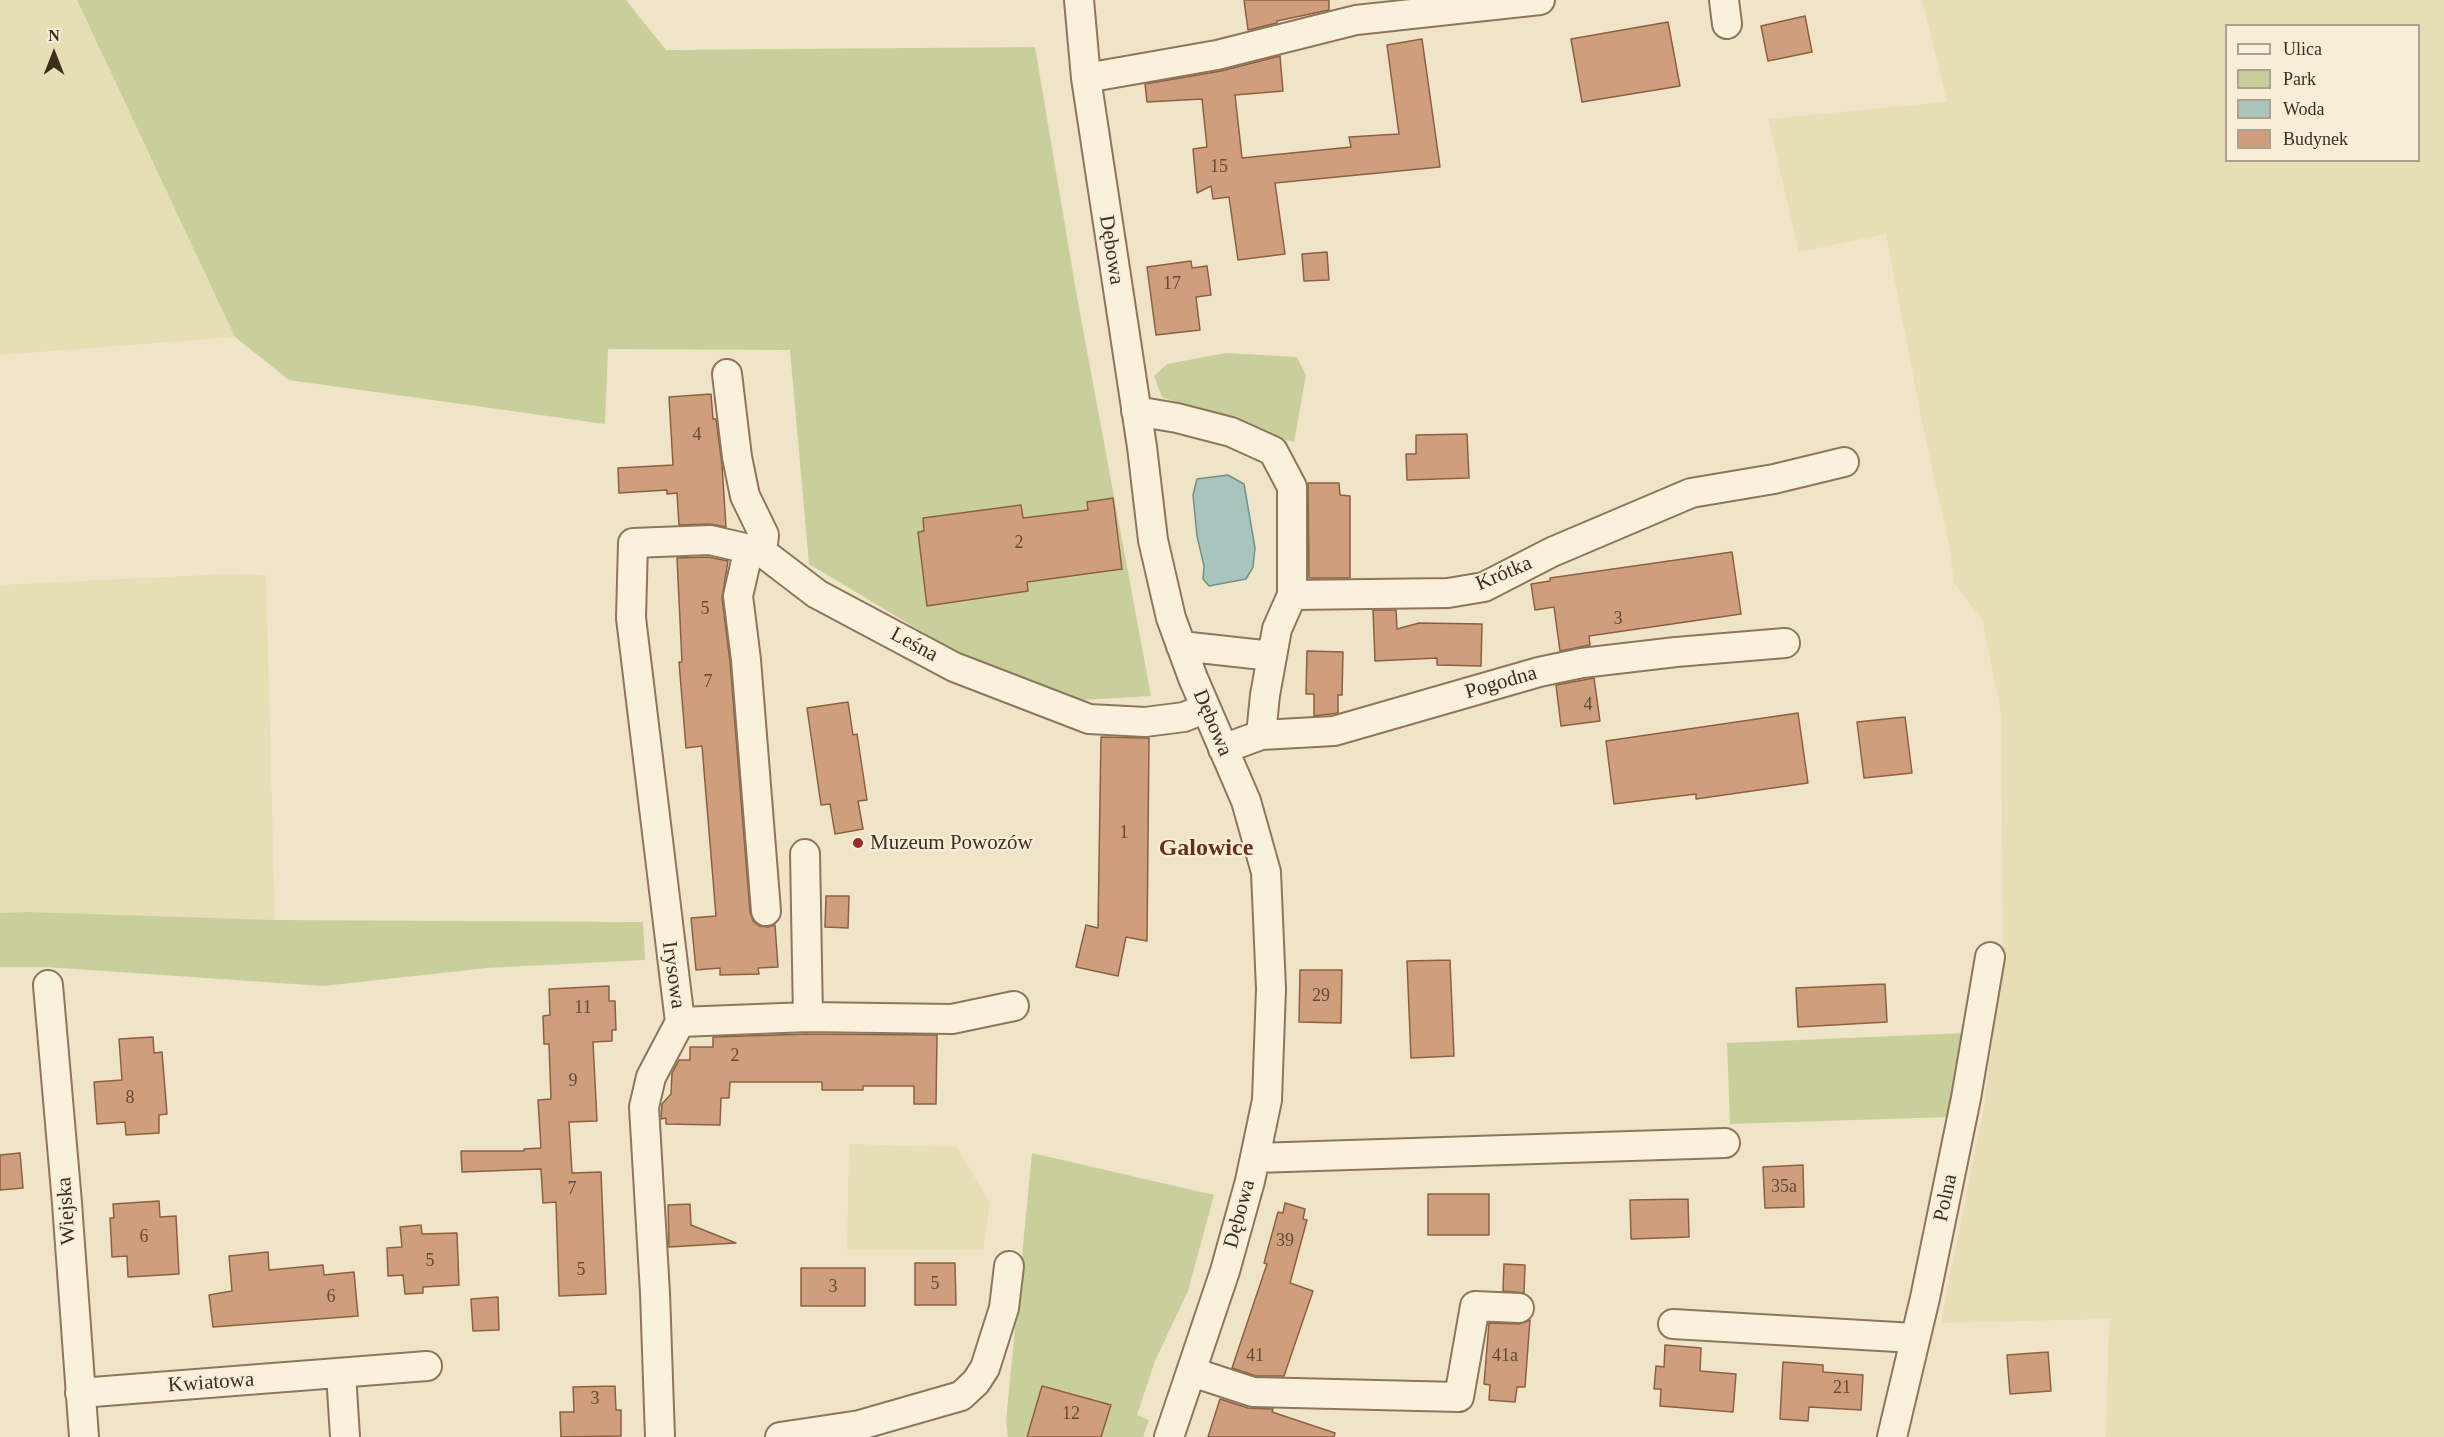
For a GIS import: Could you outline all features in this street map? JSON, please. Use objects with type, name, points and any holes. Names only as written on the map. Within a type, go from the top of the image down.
[{"type":"street","name":"Dębowa","points":[[1079,0],[1086,78],[1154,540],[1171,618],[1246,801],[1266,872],[1271,989],[1267,1100],[1255,1158],[1225,1271],[1169,1437]]},
{"type":"street","points":[[1086,78],[1217,55],[1356,20],[1540,0]]},
{"type":"street","points":[[727,374],[737,458],[745,496],[764,536],[738,596],[746,660],[766,911]]},
{"type":"street","points":[[1136,411],[1177,418],[1231,432],[1273,451],[1292,487],[1292,595],[1277,629],[1265,695],[1261,735]]},
{"type":"street","name":"Krótka","points":[[1292,595],[1448,593],[1484,587],[1552,552],[1691,493],[1844,462]]},
{"type":"street","name":"Leśna","points":[[633,543],[710,540],[756,550],[817,594],[954,667],[1089,719],[1145,722],[1184,717],[1206,708]]},
{"type":"street","name":"Irysowa","points":[[633,543],[631,618],[680,1023],[651,1077],[644,1107],[655,1293],[660,1437]]},
{"type":"street","name":"Pogodna","points":[[1223,749],[1261,735],[1334,731],[1539,672],[1582,663],[1785,643]]},
{"type":"street","points":[[1181,646],[1272,656]]},
{"type":"street","points":[[805,854],[808,1017]]},
{"type":"street","name":"Polna","points":[[1892,1437],[1928,1286],[1966,1098],[1990,957]]},
{"type":"street","name":"Wiejska","points":[[48,985],[84,1437]]},
{"type":"street","points":[[680,1023],[808,1017],[952,1019],[1014,1006]]},
{"type":"street","points":[[1255,1158],[1725,1143]]},
{"type":"street","points":[[780,1437],[860,1425],[961,1396],[976,1382],[985,1368],[1004,1308],[1009,1266]]},
{"type":"street","points":[[1192,1372],[1253,1392],[1458,1408],[1475,1306],[1519,1308]]},
{"type":"street","points":[[1672,1324],[1914,1338]]},
{"type":"street","name":"Kwiatowa","points":[[80,1393],[427,1366]]},
{"type":"street","points":[[341,1373],[345,1437]]},
{"type":"shaded area","points":[[0,0],[78,0],[162,174],[235,337],[0,355]]},
{"type":"shaded area","points":[[1922,0],[2444,0],[2444,1437],[2106,1437],[2109,1319],[1941,1323],[1984,1106],[2003,944],[2001,713],[1982,619],[1954,583],[1949,545],[1920,412],[1886,234],[1799,252],[1768,119],[1947,102]]},
{"type":"shaded area","points":[[226,574],[266,575],[275,920],[0,913],[0,585]]},
{"type":"shaded area","points":[[849,1144],[957,1147],[990,1203],[983,1250],[847,1250]]},
{"type":"green space","points":[[77,0],[626,0],[666,50],[1035,47],[1077,297],[1151,696],[1084,700],[959,654],[809,564],[790,350],[608,349],[605,424],[289,380],[235,337]]},
{"type":"green space","points":[[1226,353],[1297,357],[1306,375],[1294,442],[1267,436],[1162,397],[1154,376],[1167,364]]},
{"type":"green space","points":[[0,913],[275,920],[643,922],[645,960],[487,968],[323,986],[46,967],[0,967]]},
{"type":"green space","points":[[1966,1033],[1950,1117],[1730,1124],[1727,1043]]},
{"type":"green space","points":[[1032,1153],[1214,1195],[1188,1291],[1155,1361],[1137,1415],[1149,1420],[1143,1437],[1008,1437],[1006,1421]]},
{"type":"water","points":[[1228,475],[1244,484],[1255,548],[1253,567],[1246,579],[1209,586],[1203,579],[1204,566],[1197,536],[1193,495],[1197,479]]},
{"type":"building","points":[[1244,0],[1329,0],[1329,10],[1248,30]]},
{"type":"building","points":[[1805,16],[1812,52],[1768,61],[1761,26]]},
{"type":"building","points":[[1668,22],[1680,86],[1582,102],[1571,39]]},
{"type":"building","points":[[1422,39],[1440,167],[1275,183],[1285,254],[1238,260],[1229,197],[1213,199],[1211,186],[1197,193],[1193,149],[1207,147],[1202,99],[1147,102],[1145,84],[1221,71],[1280,56],[1283,91],[1235,95],[1242,158],[1351,147],[1349,137],[1399,134],[1387,45]]},
{"type":"building","points":[[1327,252],[1329,280],[1304,281],[1302,254]]},
{"type":"building","points":[[1191,261],[1192,268],[1207,266],[1211,295],[1196,297],[1200,330],[1156,335],[1147,267]]},
{"type":"building","points":[[711,394],[713,419],[716,419],[722,465],[726,527],[710,524],[679,525],[677,493],[667,494],[667,490],[619,493],[618,468],[673,465],[669,397]]},
{"type":"building","points":[[1467,434],[1469,478],[1407,480],[1406,454],[1416,454],[1416,435]]},
{"type":"building","points":[[1308,483],[1339,483],[1340,495],[1350,496],[1350,578],[1309,578]]},
{"type":"building","points":[[1113,498],[1122,569],[1027,582],[1028,591],[927,606],[918,532],[924,531],[923,518],[1021,505],[1023,518],[1088,510],[1087,502]]},
{"type":"building","points":[[1732,552],[1741,614],[1589,636],[1590,645],[1560,651],[1554,607],[1535,610],[1531,584],[1550,581],[1550,578]]},
{"type":"building","points":[[708,557],[728,561],[722,598],[730,662],[750,912],[753,921],[759,926],[775,925],[778,967],[758,968],[759,974],[720,975],[720,968],[696,970],[691,918],[716,916],[702,746],[686,748],[679,662],[682,662],[677,558]]},
{"type":"building","points":[[1373,610],[1396,610],[1397,629],[1419,623],[1482,624],[1481,666],[1437,665],[1437,658],[1375,661]]},
{"type":"building","points":[[1307,651],[1343,652],[1342,695],[1338,695],[1338,713],[1314,716],[1314,694],[1306,694]]},
{"type":"building","points":[[1594,678],[1600,721],[1561,726],[1556,685]]},
{"type":"building","points":[[848,702],[853,735],[857,734],[867,800],[858,801],[863,829],[835,834],[830,804],[821,805],[807,708]]},
{"type":"building","points":[[1798,713],[1808,783],[1696,799],[1696,794],[1614,804],[1606,741]]},
{"type":"building","points":[[1905,717],[1912,773],[1864,778],[1857,722]]},
{"type":"building","points":[[1101,737],[1149,738],[1147,941],[1126,937],[1118,976],[1076,967],[1086,925],[1098,928]]},
{"type":"building","points":[[826,896],[849,896],[848,928],[825,927]]},
{"type":"building","points":[[1450,960],[1454,1056],[1411,1058],[1407,961]]},
{"type":"building","points":[[1300,970],[1342,970],[1341,1023],[1299,1022]]},
{"type":"building","points":[[1885,984],[1887,1022],[1798,1027],[1796,988]]},
{"type":"building","points":[[609,986],[609,1001],[615,1001],[616,1030],[612,1030],[612,1041],[593,1042],[597,1121],[569,1122],[572,1173],[601,1172],[606,1294],[559,1296],[556,1202],[543,1203],[541,1169],[462,1172],[461,1151],[524,1151],[524,1149],[541,1148],[538,1100],[551,1099],[549,1044],[544,1044],[543,1016],[550,1015],[549,989]]},
{"type":"building","points":[[808,1034],[937,1035],[936,1104],[914,1104],[914,1086],[863,1086],[863,1090],[822,1090],[822,1082],[730,1082],[729,1098],[721,1098],[720,1125],[666,1124],[666,1118],[661,1119],[662,1104],[671,1094],[672,1073],[679,1060],[690,1060],[690,1047],[713,1047],[713,1037]]},
{"type":"building","points":[[153,1037],[154,1053],[162,1052],[167,1114],[159,1115],[159,1133],[126,1135],[125,1122],[97,1124],[94,1082],[122,1080],[119,1039]]},
{"type":"building","points":[[20,1153],[23,1188],[0,1190],[0,1155]]},
{"type":"building","points":[[1803,1165],[1804,1207],[1765,1208],[1763,1167]]},
{"type":"building","points":[[1428,1194],[1489,1194],[1489,1235],[1428,1235]]},
{"type":"building","points":[[1688,1199],[1689,1237],[1631,1239],[1630,1200]]},
{"type":"building","points":[[159,1201],[160,1217],[176,1216],[179,1274],[128,1277],[127,1256],[112,1257],[110,1218],[114,1218],[113,1204]]},
{"type":"building","points":[[1285,1203],[1305,1209],[1303,1219],[1307,1220],[1290,1283],[1313,1291],[1284,1376],[1256,1376],[1232,1368],[1267,1264],[1264,1263],[1278,1212],[1283,1213]]},
{"type":"building","points":[[690,1204],[691,1225],[736,1243],[669,1247],[668,1205]]},
{"type":"building","points":[[421,1225],[422,1234],[457,1233],[459,1285],[423,1287],[423,1293],[405,1294],[403,1275],[388,1276],[387,1248],[402,1247],[400,1227]]},
{"type":"building","points":[[268,1252],[269,1270],[323,1265],[324,1275],[354,1272],[358,1316],[213,1327],[209,1295],[232,1291],[229,1256]]},
{"type":"building","points":[[915,1263],[955,1263],[956,1305],[915,1305]]},
{"type":"building","points":[[1504,1264],[1525,1265],[1524,1293],[1503,1291]]},
{"type":"building","points":[[801,1268],[865,1268],[865,1306],[801,1306]]},
{"type":"building","points":[[498,1297],[499,1330],[473,1331],[471,1299]]},
{"type":"building","points":[[1530,1320],[1525,1387],[1517,1387],[1515,1402],[1489,1400],[1490,1385],[1484,1384],[1489,1323],[1519,1324]]},
{"type":"building","points":[[1665,1345],[1701,1348],[1700,1371],[1736,1374],[1733,1412],[1660,1406],[1661,1389],[1654,1389],[1656,1366],[1664,1367]]},
{"type":"building","points":[[2048,1352],[2051,1391],[2010,1394],[2007,1355]]},
{"type":"building","points":[[1783,1362],[1823,1365],[1823,1372],[1863,1375],[1861,1410],[1809,1407],[1808,1421],[1780,1419]]},
{"type":"building","points":[[615,1386],[616,1410],[621,1410],[621,1436],[561,1437],[560,1412],[574,1412],[573,1387]]},
{"type":"building","points":[[1042,1386],[1111,1405],[1101,1437],[1027,1437]]},
{"type":"building","points":[[1220,1399],[1248,1408],[1273,1409],[1272,1412],[1335,1433],[1334,1437],[1208,1437]]},
{"type":"place","name":"Muzeum Powozów","points":[[858,843]]},
{"type":"district","name":"Galowice","points":[[1206,849]]}]
